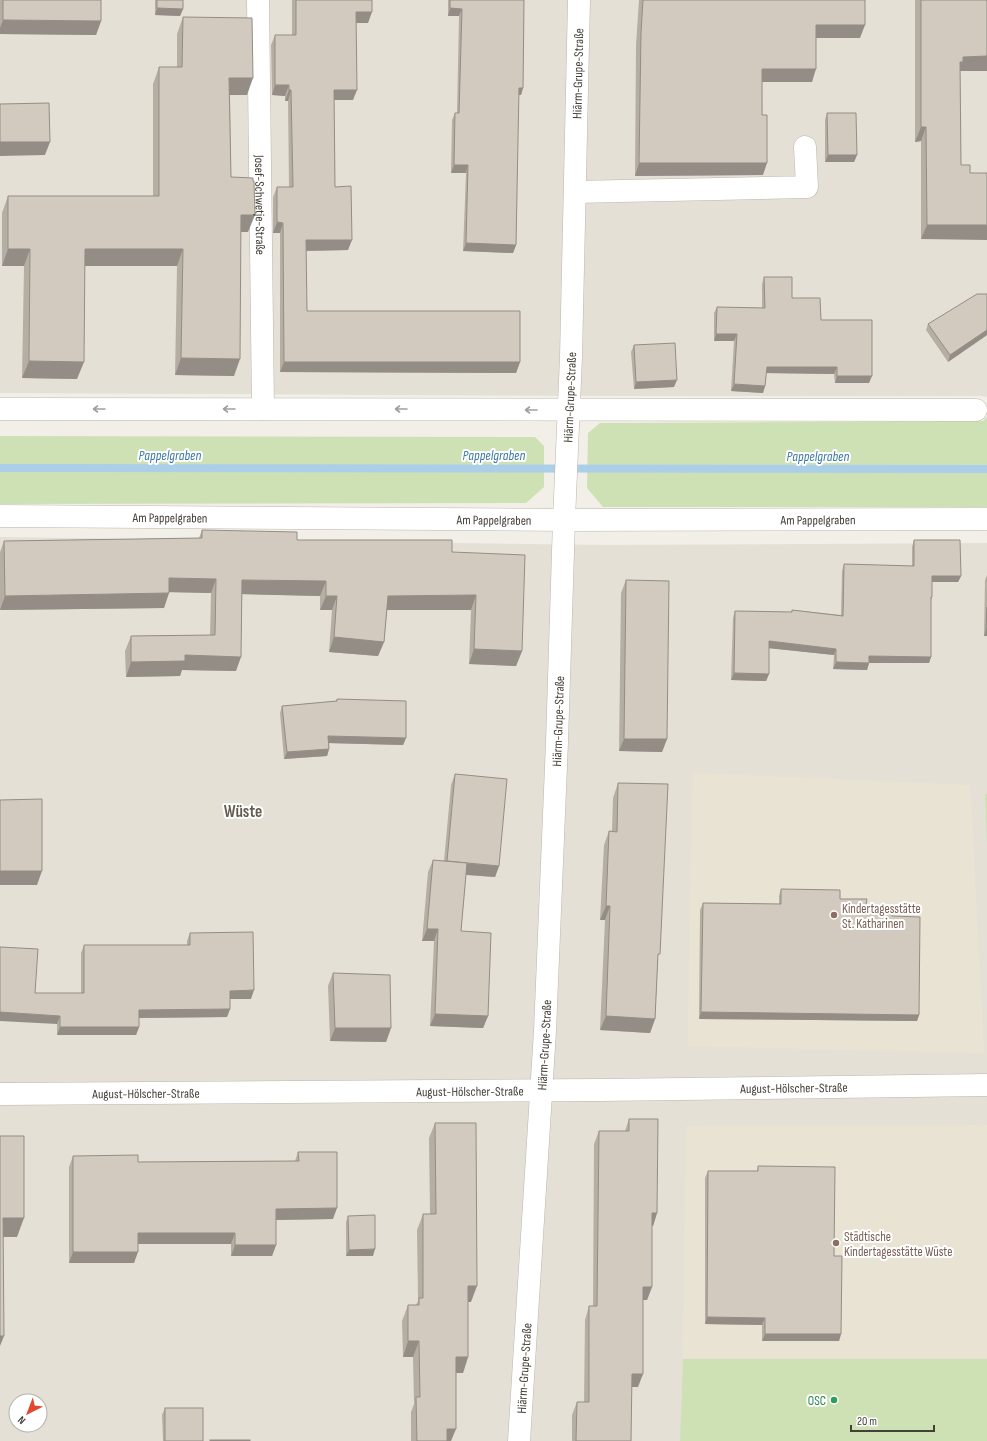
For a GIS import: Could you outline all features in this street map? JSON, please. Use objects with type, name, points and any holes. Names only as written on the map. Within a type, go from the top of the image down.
[{"type":"street","name":"Josef-Schwetje-Straße","points":[[258,0],[263,409]]},
{"type":"street","name":"Hiärm-Grupe-Straße","points":[[519,1441],[545,1030],[549,937],[570,410],[578,0]]},
{"type":"street","points":[[575,192],[807,187],[805,147]]},
{"type":"street","points":[[0,409],[976,410]]},
{"type":"street","name":"Am Pappelgraben","points":[[0,516],[565,511],[987,519]]},
{"type":"street","name":"August-Hölscher-Straße","points":[[0,1094],[541,1091],[987,1085]]},
{"type":"shaded area","points":[[0,0],[987,0],[987,397],[0,393]]},
{"type":"shaded area","points":[[0,537],[606,545],[987,543],[987,1441],[0,1441]]},
{"type":"shaded area","name":"Kindertagesstätte St. Katharinen","points":[[693,773],[970,785],[984,1053],[688,1046]]},
{"type":"shaded area","name":"Städtische Kindertagesstätte Wüste","points":[[987,1125],[987,1359],[683,1359],[686,1126]]},
{"type":"green space","points":[[987,417],[987,507],[603,507],[587,488],[588,433],[600,423],[983,421]]},
{"type":"green space","points":[[0,436],[535,437],[544,446],[544,487],[526,503],[0,504]]},
{"type":"green space","points":[[985,794],[987,794],[987,849]]},
{"type":"green space","name":"OSC","points":[[683,1359],[987,1359],[987,1441],[680,1441]]},
{"type":"building","points":[[3,0],[101,0],[101,21],[3,20]]},
{"type":"building","points":[[157,0],[183,0],[183,9],[157,8]]},
{"type":"building","points":[[296,0],[372,0],[372,12],[356,12],[357,90],[334,90],[335,187],[351,186],[352,240],[306,240],[307,311],[520,311],[520,362],[284,362],[283,223],[277,222],[277,187],[293,187],[291,90],[289,90],[289,85],[275,85],[275,35],[296,35]]},
{"type":"building","points":[[450,0],[524,0],[523,88],[519,88],[516,245],[466,243],[468,165],[454,165],[455,113],[459,113],[462,9],[450,8]]},
{"type":"building","points":[[643,0],[865,0],[865,25],[816,25],[816,69],[762,69],[762,115],[767,115],[767,163],[639,163]]},
{"type":"building","points":[[921,0],[987,0],[987,56],[963,57],[963,62],[960,62],[961,165],[970,165],[970,173],[987,173],[987,225],[927,225],[926,127],[921,127]]},
{"type":"building","points":[[183,17],[252,18],[253,78],[229,78],[231,177],[253,178],[254,181],[255,215],[241,215],[240,359],[181,358],[183,249],[85,249],[84,362],[29,361],[30,249],[8,249],[8,196],[159,196],[159,67],[182,67]]},
{"type":"building","points":[[49,103],[50,142],[0,142],[0,104]]},
{"type":"building","points":[[827,113],[856,113],[857,155],[828,155]]},
{"type":"building","points":[[764,277],[792,277],[792,298],[820,298],[821,320],[872,320],[872,376],[837,376],[837,367],[767,367],[765,386],[734,384],[737,334],[716,334],[717,307],[765,308]]},
{"type":"building","points":[[977,294],[987,294],[987,330],[950,355],[928,324]]},
{"type":"building","points":[[675,343],[677,380],[636,382],[634,345]]},
{"type":"building","points":[[202,530],[297,532],[297,540],[452,540],[452,552],[525,555],[522,651],[474,649],[476,595],[388,596],[384,642],[334,637],[337,596],[326,596],[326,581],[242,580],[241,657],[185,655],[185,661],[131,662],[131,636],[215,635],[216,579],[169,578],[169,593],[5,596],[4,541],[202,538]]},
{"type":"building","points":[[914,540],[960,540],[961,576],[932,576],[931,657],[869,656],[869,663],[836,662],[836,649],[769,641],[769,674],[734,673],[735,611],[792,612],[792,610],[843,616],[844,564],[914,566]]},
{"type":"building","points":[[626,580],[669,581],[667,739],[624,739]]},
{"type":"building","points":[[987,607],[987,629],[986,629]]},
{"type":"building","points":[[337,699],[406,701],[406,738],[328,736],[329,749],[287,752],[282,706],[337,701]]},
{"type":"building","points":[[455,774],[507,779],[499,866],[447,861]]},
{"type":"building","points":[[618,783],[668,784],[660,954],[658,954],[655,1019],[606,1016],[610,906],[606,906],[609,831],[617,832]]},
{"type":"building","points":[[42,799],[42,871],[0,871],[0,800]]},
{"type":"building","points":[[433,860],[467,863],[461,931],[491,933],[488,1016],[435,1014],[438,929],[427,929]]},
{"type":"building","points":[[781,889],[840,890],[840,899],[867,899],[866,905],[892,906],[892,916],[920,917],[919,1015],[701,1012],[703,903],[781,904]]},
{"type":"building","points":[[253,932],[254,990],[230,991],[230,1009],[139,1010],[139,1027],[60,1027],[60,1016],[0,1012],[0,947],[38,949],[35,993],[84,993],[84,945],[190,945],[190,933]]},
{"type":"building","points":[[333,973],[390,975],[391,1028],[335,1028]]},
{"type":"building","points":[[629,1119],[658,1119],[657,1213],[652,1213],[652,1287],[643,1287],[643,1374],[632,1374],[631,1441],[576,1441],[577,1402],[589,1402],[589,1306],[597,1306],[599,1131],[629,1131]]},
{"type":"building","points":[[435,1123],[476,1123],[477,1286],[468,1286],[468,1357],[456,1357],[456,1429],[447,1429],[447,1441],[417,1441],[416,1397],[420,1397],[419,1341],[408,1341],[408,1305],[419,1305],[419,1298],[423,1298],[423,1214],[436,1214]]},
{"type":"building","points":[[0,1136],[24,1136],[24,1218],[3,1218],[4,1336],[0,1336]]},
{"type":"building","points":[[298,1152],[337,1152],[337,1208],[276,1209],[276,1245],[235,1245],[235,1233],[138,1233],[138,1252],[73,1252],[73,1156],[138,1155],[138,1162],[299,1161]]},
{"type":"building","points":[[758,1166],[835,1167],[834,1256],[842,1256],[841,1334],[765,1334],[765,1318],[707,1317],[708,1171],[758,1171]]},
{"type":"building","points":[[375,1215],[375,1249],[349,1250],[348,1216]]},
{"type":"building","points":[[165,1408],[203,1408],[203,1441],[165,1441]]},
{"type":"building","points":[[250,1440],[250,1441],[210,1441]]},
{"type":"waterway","name":"Pappelgraben","points":[[0,468],[987,469]]},
{"type":"place","name":"Kindertagesstätte St. Katharinen","points":[[834,915]]},
{"type":"place","name":"Städtische Kindertagesstätte Wüste","points":[[836,1243]]},
{"type":"place","name":"OSC","points":[[834,1400]]},
{"type":"district","name":"Wüste","points":[[243,811]]}]
